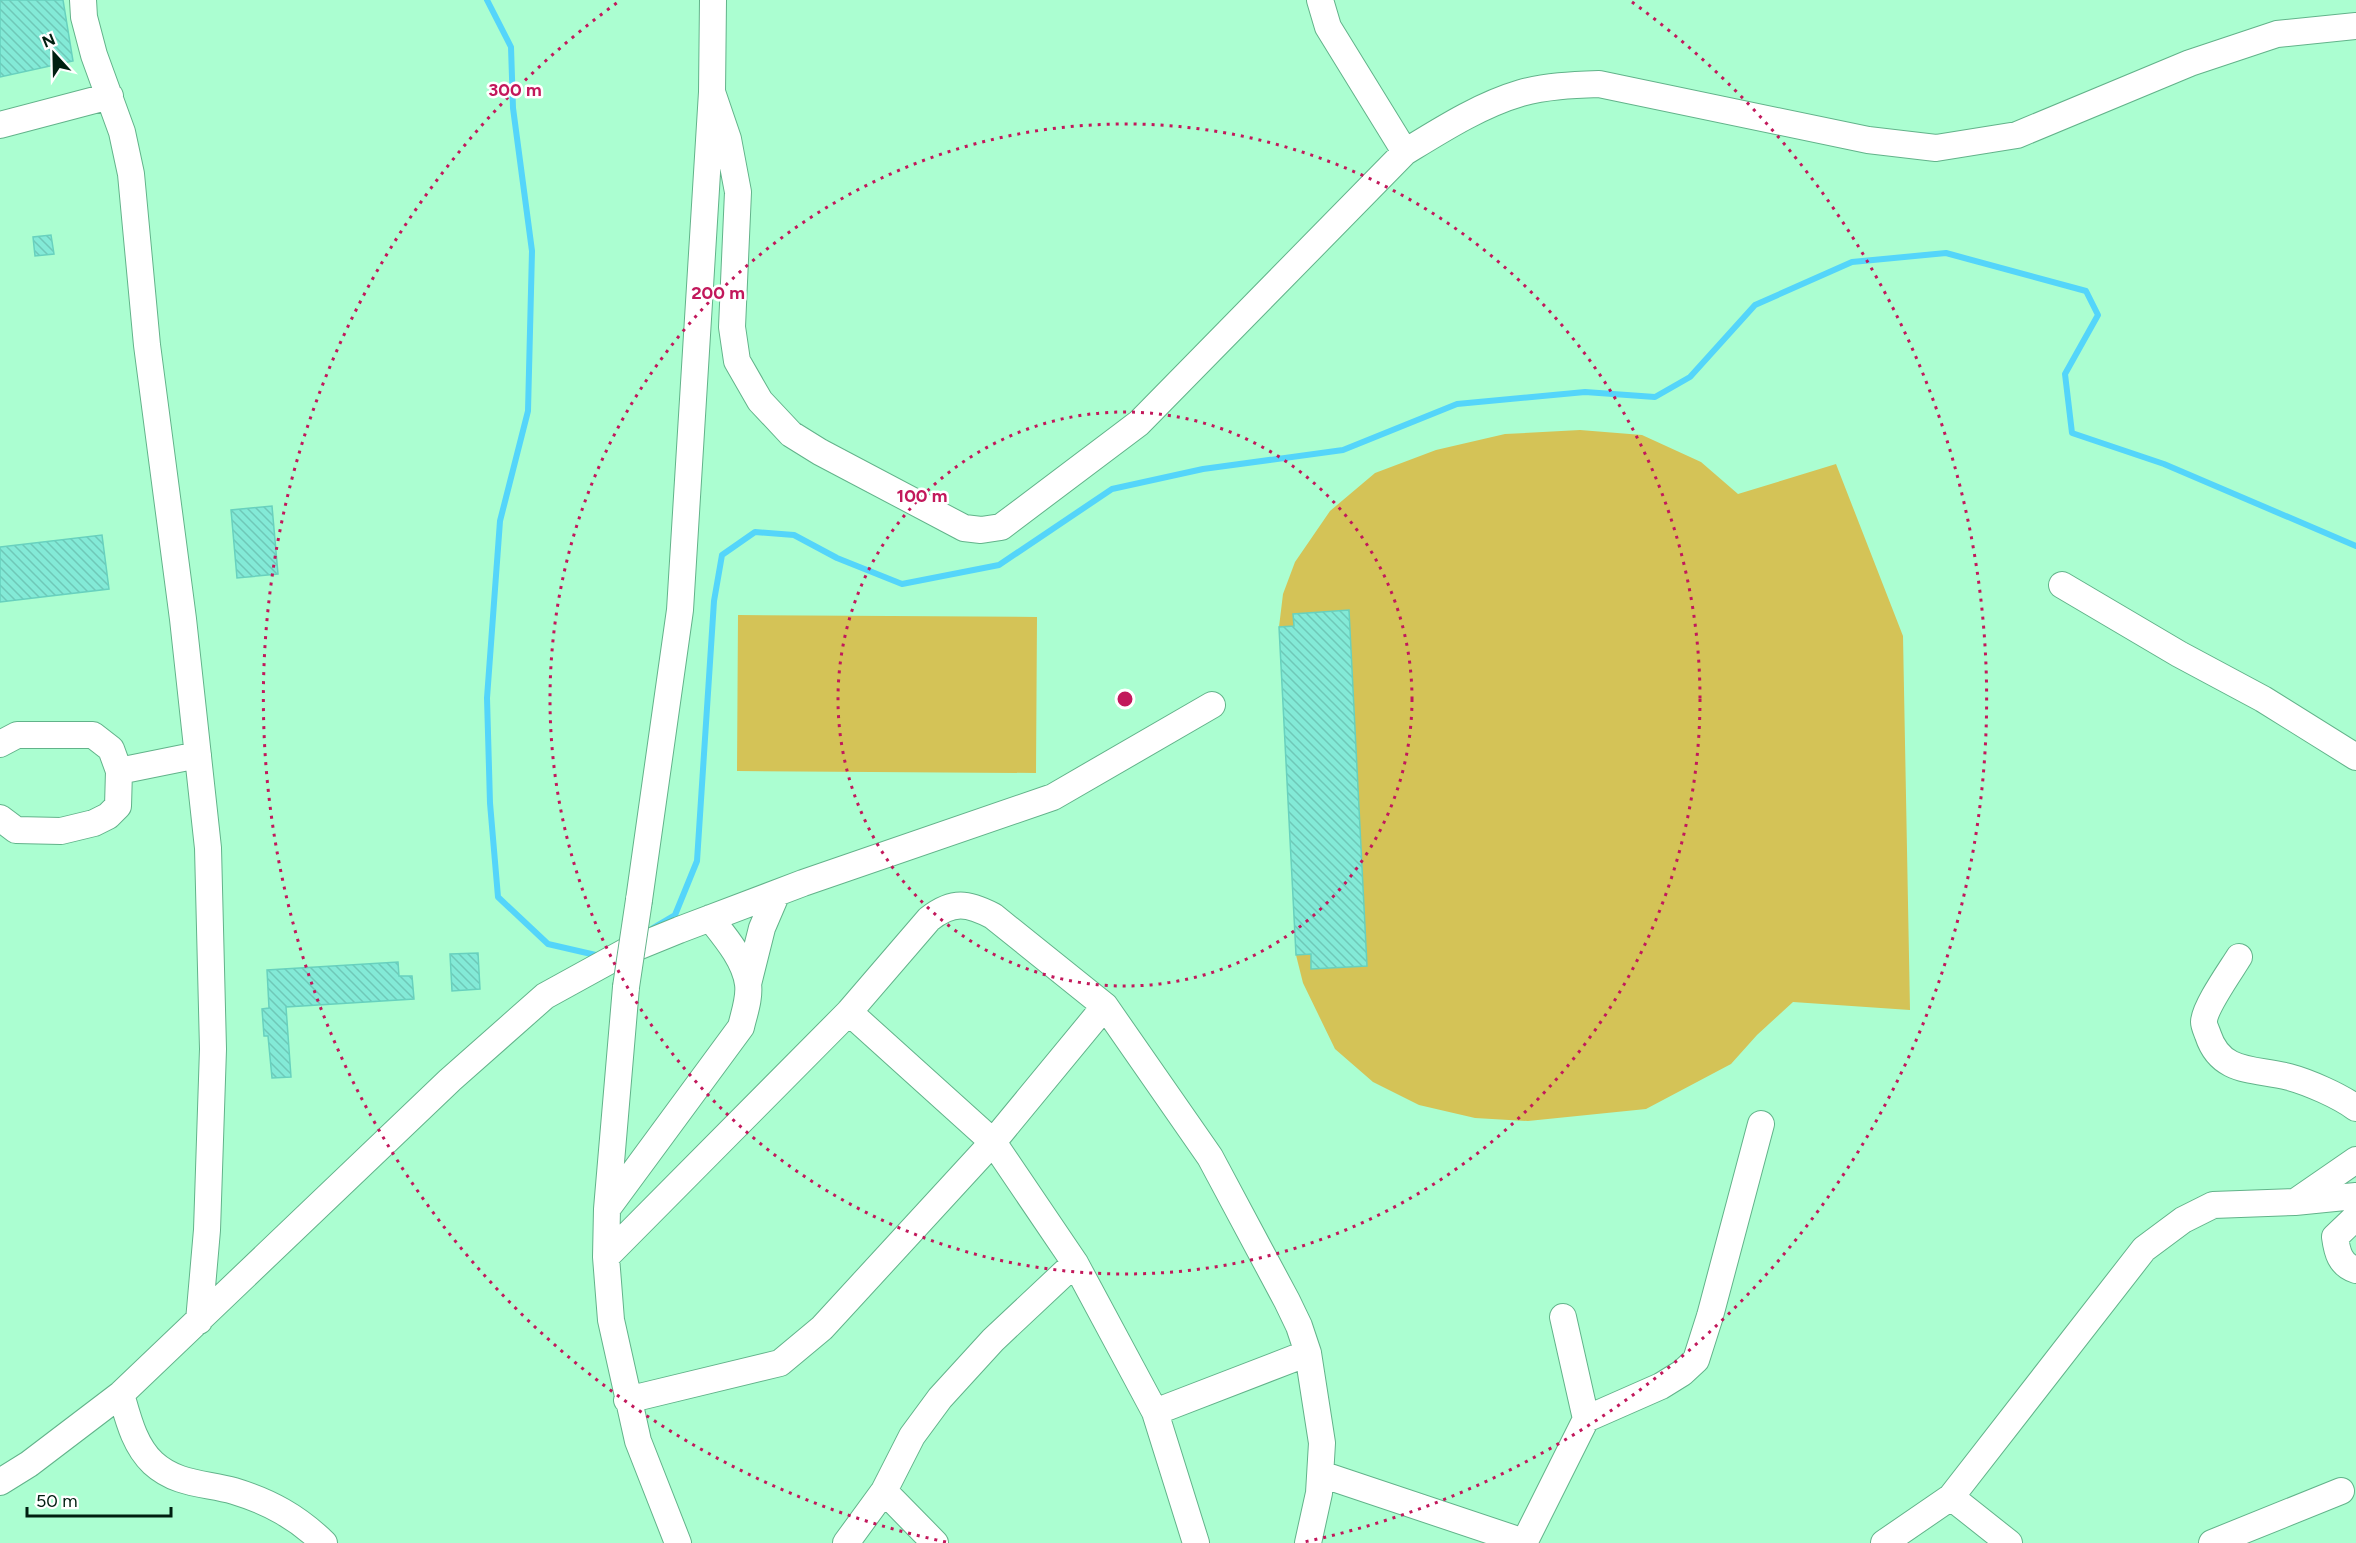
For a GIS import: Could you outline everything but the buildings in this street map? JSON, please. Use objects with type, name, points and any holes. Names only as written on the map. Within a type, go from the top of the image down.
[{"type":"street","points":[[83,0],[84,17],[94,55],[122,132],[131,174],[147,345],[183,619],[208,848],[213,1049],[207,1230],[199,1321]]},
{"type":"street","points":[[678,1543],[638,1441],[627,1400],[611,1320],[606,1257],[607,1209],[626,987],[680,610],[712,92],[713,0]]},
{"type":"street","points":[[712,26],[730,0]]},
{"type":"street","points":[[1320,0],[1328,27],[1405,152]]},
{"type":"street","points":[[712,92],[728,139],[738,192],[732,327],[737,361],[759,401],[791,434],[820,452],[964,528],[981,530],[1001,527],[1139,423],[1405,152],[1487,107],[1519,94],[1553,87],[1599,84],[1868,140],[1936,148],[2017,135],[2190,63],[2277,34],[2356,26]]},
{"type":"street","points":[[0,125],[110,96]]},
{"type":"street","points":[[2062,585],[2179,654],[2263,699],[2356,757]]},
{"type":"street","points":[[0,1482],[28,1464],[121,1394],[450,1080],[545,996],[625,952],[710,918],[1053,797],[1212,705]]},
{"type":"street","points":[[0,744],[17,735],[93,735],[111,749],[119,771],[118,806],[108,816],[94,823],[61,831],[16,830],[0,818]]},
{"type":"street","points":[[119,771],[198,755]]},
{"type":"street","points":[[607,1209],[741,1027],[748,1001],[748,984],[762,928],[777,893]]},
{"type":"street","points":[[606,1257],[849,1012],[929,919],[940,910],[953,905],[973,906],[993,916],[1105,1006],[1210,1157],[1287,1301],[1308,1353],[1322,1443],[1319,1493],[1308,1543]]},
{"type":"street","points":[[710,918],[731,945],[748,984]]},
{"type":"street","points":[[2239,957],[2211,1002],[2204,1022],[2210,1042],[2220,1058],[2234,1066],[2290,1077],[2356,1108]]},
{"type":"street","points":[[627,1400],[780,1363],[822,1328],[993,1142],[1105,1006]]},
{"type":"street","points":[[849,1012],[993,1142],[1075,1263],[1155,1413],[1197,1543]]},
{"type":"street","points":[[1586,1419],[1661,1386],[1683,1373],[1696,1360],[1710,1316],[1761,1124]]},
{"type":"street","points":[[2295,1202],[2356,1160]]},
{"type":"street","points":[[1884,1543],[1951,1497],[2144,1249],[2183,1220],[2213,1205],[2295,1202],[2356,1196]]},
{"type":"street","points":[[2356,1217],[2335,1237],[2337,1254],[2349,1268],[2356,1270]]},
{"type":"street","points":[[846,1543],[884,1491],[912,1436],[940,1398],[993,1340],[1075,1263]]},
{"type":"street","points":[[1321,1474],[1524,1542],[1586,1419],[1563,1317]]},
{"type":"street","points":[[1155,1413],[1308,1353]]},
{"type":"street","points":[[121,1394],[129,1424],[138,1444],[152,1462],[167,1474],[184,1481],[231,1490],[265,1501],[303,1523],[324,1543]]},
{"type":"street","points":[[884,1491],[935,1543]]},
{"type":"street","points":[[2212,1543],[2341,1491]]},
{"type":"street","points":[[1951,1497],[2009,1543]]},
{"type":"shaded area","points":[[1580,430],[1642,435],[1701,462],[1738,494],[1836,464],[1903,636],[1910,1010],[1793,1002],[1757,1035],[1731,1064],[1646,1109],[1528,1121],[1475,1118],[1419,1105],[1373,1082],[1335,1049],[1303,983],[1296,955],[1279,627],[1283,594],[1295,562],[1330,511],[1375,473],[1436,450],[1505,434]]},
{"type":"shaded area","points":[[738,615],[1037,617],[1036,773],[737,771]]},
{"type":"waterway","points":[[487,0],[511,47],[513,108],[532,251],[528,411],[500,521],[487,698],[490,803],[498,897],[548,944],[600,956]]},
{"type":"waterway","points":[[653,928],[675,915],[697,861],[714,601],[722,555],[755,532],[794,535],[837,558],[902,584],[999,565],[1112,489],[1203,469],[1343,450],[1457,404],[1585,392],[1655,397],[1690,377],[1755,305],[1852,262],[1946,253],[2086,291],[2098,315],[2065,374],[2072,433],[2164,464],[2356,546]]}]
